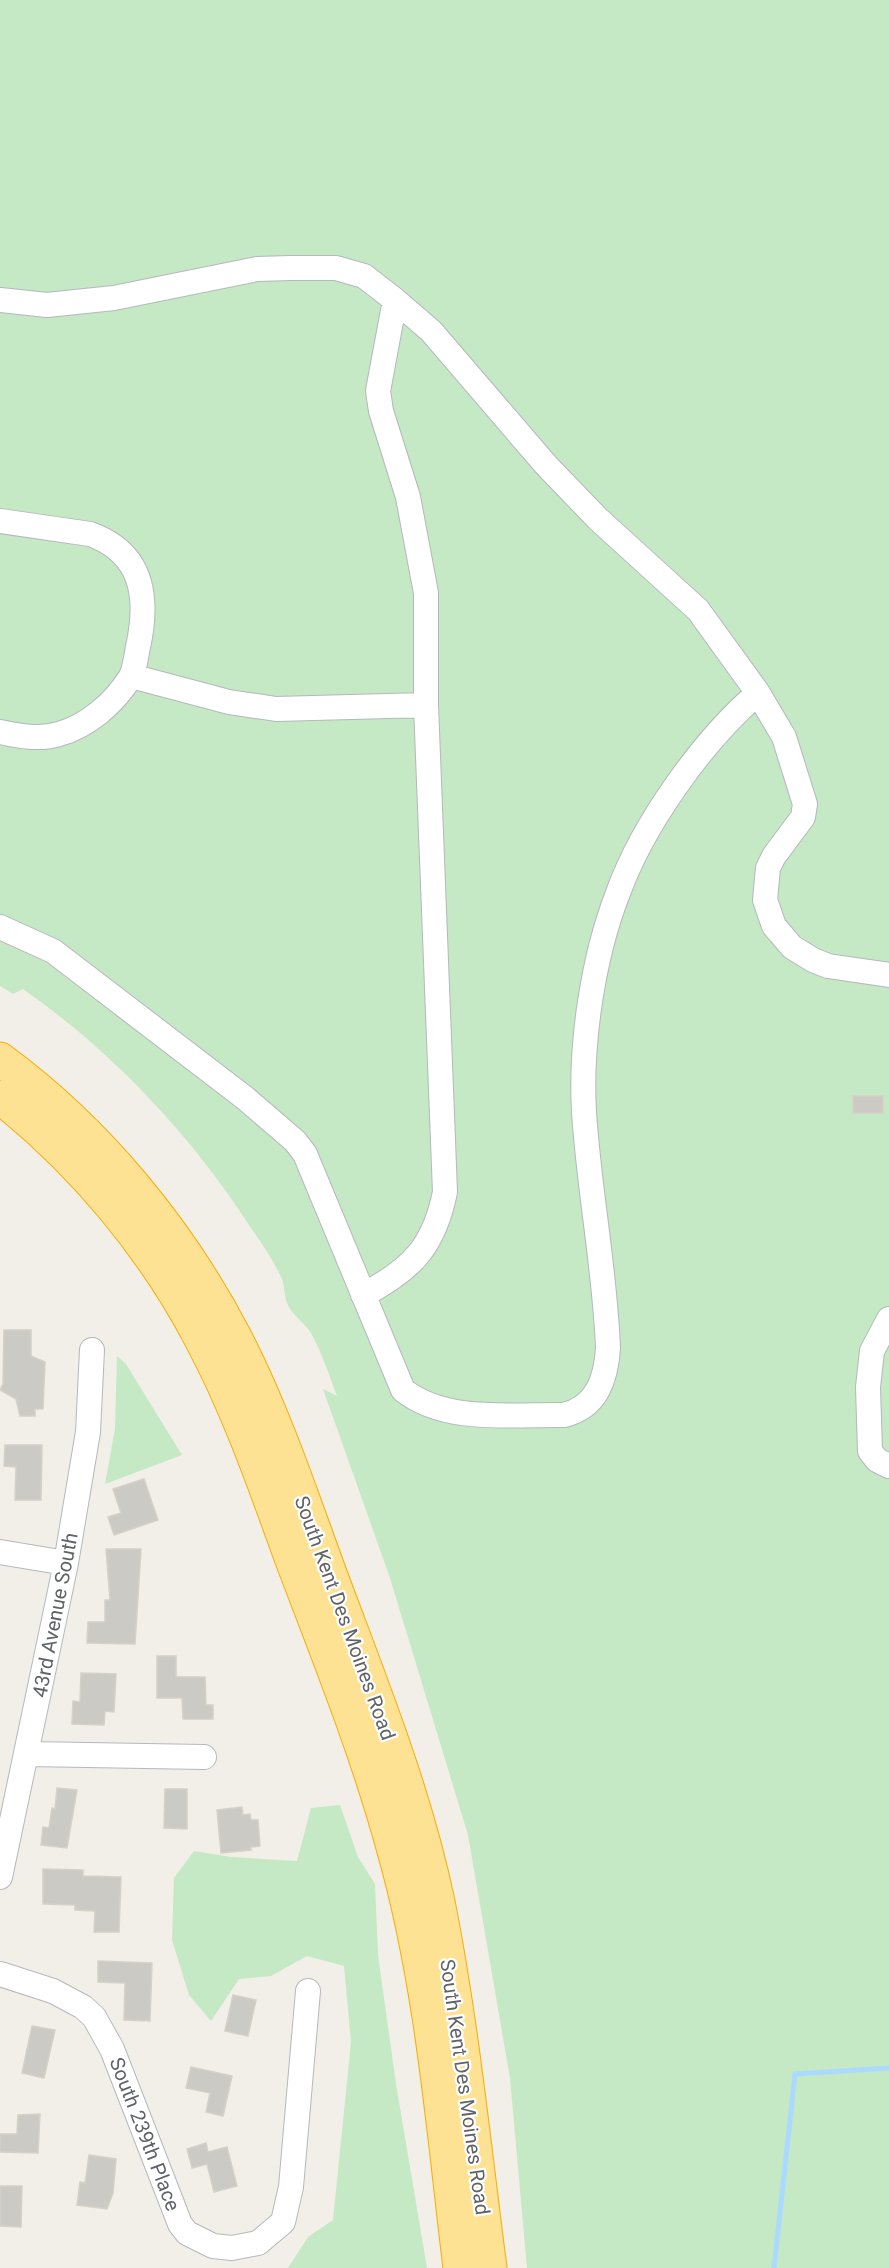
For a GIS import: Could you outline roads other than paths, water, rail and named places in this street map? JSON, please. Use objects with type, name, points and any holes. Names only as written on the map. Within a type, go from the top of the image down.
[{"type":"highway","name":"South Kent Des Moines Road","points":[[0,1059],[80,1126],[138,1190],[208,1290],[237,1341],[272,1423],[380,1711],[422,1835],[438,1901],[456,2002],[490,2268]]},
{"type":"highway","name":"South Kent Des Moines Road","points":[[0,1097],[56,1146],[123,1221],[148,1253],[201,1340],[249,1444],[366,1760],[394,1848],[426,2001],[460,2268]]},
{"type":"street","points":[[0,300],[47,305],[114,298],[257,269],[336,268],[364,276],[431,331],[546,465],[598,519],[698,610],[758,693],[784,737],[805,804],[803,817],[774,856],[768,868],[765,900],[774,926],[792,947],[813,960],[840,968],[889,975]]},
{"type":"street","points":[[363,1294],[392,1279],[409,1265],[430,1241],[441,1212],[444,1192],[426,705],[426,593],[408,497],[381,411],[378,391],[395,300]]},
{"type":"street","points":[[0,521],[90,534],[114,546],[135,569],[141,585],[143,602],[143,625],[131,676],[107,706],[85,723],[59,734],[39,737],[0,732]]},
{"type":"street","points":[[131,676],[229,702],[276,709],[426,705]]},
{"type":"street","points":[[0,927],[53,951],[245,1098],[295,1141],[305,1154],[403,1390],[413,1398],[434,1406],[473,1414],[564,1414],[585,1406],[598,1390],[607,1365],[608,1330],[584,1111],[584,1063],[597,967],[617,894],[654,821],[701,753],[733,714],[758,693]]},
{"type":"street","points":[[889,1318],[872,1351],[868,1387],[870,1451],[878,1460],[889,1466]]},
{"type":"street","name":"43rd Avenue South","points":[[0,1877],[66,1563],[88,1432],[92,1350]]},
{"type":"street","points":[[0,1552],[66,1563]]},
{"type":"street","points":[[27,1754],[204,1758]]},
{"type":"street","name":"South 239th Place","points":[[0,1974],[53,1991],[83,2007],[94,2017],[112,2049],[180,2224],[187,2233],[213,2246],[232,2248],[258,2243],[268,2238],[283,2222],[291,2187],[308,1991]]},
{"type":"waterway","points":[[774,2268],[795,2074],[889,2068]]}]
